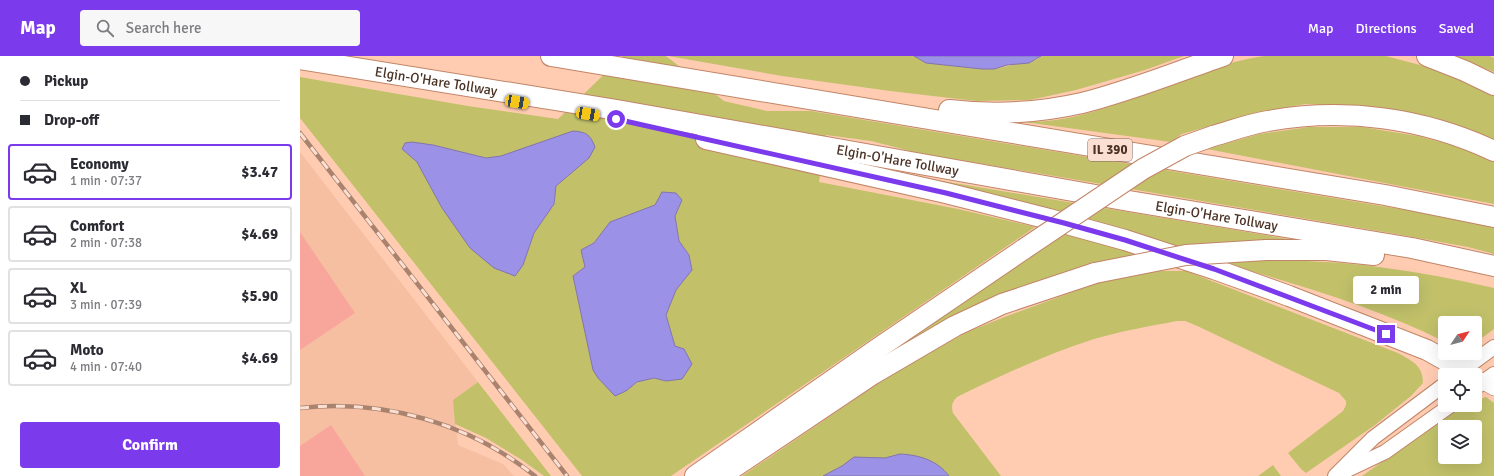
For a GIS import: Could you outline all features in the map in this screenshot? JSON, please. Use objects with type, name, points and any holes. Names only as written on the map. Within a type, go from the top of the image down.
[{"type":"highway","name":"IL 390","points":[[551,56],[1385,195],[1494,217]]},
{"type":"highway","points":[[770,92],[794,88],[943,110],[980,114],[1009,113],[1080,103],[1110,95],[1222,56]]},
{"type":"highway","points":[[1426,56],[1465,71],[1494,85]]},
{"type":"highway","name":"Elgin-O'Hare Tollway","points":[[300,59],[449,82],[474,94],[822,156],[1129,201],[1412,248],[1494,266]]},
{"type":"highway","points":[[695,476],[1024,249],[1143,169],[1185,146],[1212,136],[1268,121],[1296,117],[1354,115],[1396,120],[1440,130],[1476,142],[1494,151]]},
{"type":"highway","points":[[822,156],[954,195],[1125,240],[1214,269],[1428,350],[1458,368]]},
{"type":"highway","points":[[721,476],[873,374],[955,326],[1002,304],[1095,273],[1186,255],[1266,250],[1326,250],[1441,265],[1494,277]]},
{"type":"street","points":[[1482,368],[1494,346]]},
{"type":"street","points":[[1336,476],[1373,438],[1438,389]]},
{"type":"street","points":[[1336,476],[1385,452],[1441,412]]},
{"type":"shaded area","points":[[623,56],[666,56],[724,101],[767,111],[811,111],[1436,215],[1494,227],[1494,254],[1468,247],[1396,234],[918,153],[871,141],[826,135],[819,182],[958,209],[1035,227],[671,476],[582,476],[300,118],[300,77],[468,106],[558,119]],"holes":[[[405,143],[433,145],[486,158],[501,156],[535,145],[589,158],[556,186],[554,204],[534,233],[523,265],[470,248],[442,208],[417,162],[402,149]],[[682,200],[675,216],[679,241],[689,255],[692,270],[676,290],[666,315],[675,346],[666,381],[654,379],[644,380],[640,381],[626,391],[593,370],[573,276],[585,267],[581,250],[594,243],[610,222],[655,205]]]},
{"type":"shaded area","points":[[668,56],[914,56],[926,63],[994,69],[1036,60],[1041,56],[1184,56],[1145,70],[1076,90],[1030,100],[976,101],[782,76]]},
{"type":"shaded area","points":[[914,56],[1041,56],[1029,63],[1007,65],[994,69],[982,69],[926,63]]},
{"type":"shaded area","points":[[1264,56],[1386,56],[1439,70],[1494,96],[1494,141],[1453,124],[1390,109],[1306,104],[1258,112],[1182,134],[1171,142],[1024,122],[1055,120],[1086,114],[1233,62]]},
{"type":"shaded area","points":[[1454,56],[1490,56],[1494,58],[1494,72]]},
{"type":"shaded area","points":[[1309,127],[1362,127],[1418,136],[1471,150],[1494,161],[1494,204],[1207,149],[1259,134]]},
{"type":"shaded area","points":[[573,131],[587,134],[595,147],[589,158],[556,186],[554,204],[534,233],[523,265],[515,276],[494,268],[470,248],[442,208],[417,162],[402,149],[405,143],[412,142],[433,145],[486,158],[501,156]]},
{"type":"shaded area","points":[[300,152],[478,382],[453,400],[458,445],[503,464],[514,476],[300,476]]},
{"type":"shaded area","points":[[901,174],[1300,241],[1175,248]]},
{"type":"shaded area","points":[[662,192],[676,193],[682,200],[675,216],[679,241],[689,255],[692,270],[676,290],[666,315],[675,346],[684,349],[692,364],[682,379],[666,381],[654,378],[637,382],[626,391],[615,396],[598,378],[593,370],[573,276],[585,267],[581,250],[594,243],[610,222],[655,205]]},
{"type":"shaded area","points":[[1062,233],[1142,254],[880,359],[878,356]]},
{"type":"shaded area","points":[[1266,260],[1365,265],[1437,276],[1494,288],[1494,329],[1482,338],[1482,316],[1438,316],[1438,339],[1391,318],[1335,297],[1221,262]]},
{"type":"shaded area","points":[[1143,271],[1186,271],[1398,353],[1416,364],[1421,372],[1423,383],[1411,396],[1375,425],[1306,473],[1288,453],[1343,411],[1346,401],[1339,393],[1195,325],[1185,321],[1177,321],[1136,329],[1076,345],[1025,365],[957,397],[952,404],[953,413],[1001,476],[742,476],[898,370],[967,332],[1097,283]]},
{"type":"shaded area","points":[[478,382],[551,476],[544,476],[522,460],[486,438],[455,424],[453,400]]},
{"type":"shaded area","points":[[1486,397],[1494,403],[1494,476],[1362,476],[1438,422],[1438,464],[1482,464],[1482,420],[1441,420],[1452,412],[1482,412],[1482,398]]},
{"type":"shaded area","points":[[900,454],[927,459],[939,466],[949,476],[823,476],[842,466],[854,457],[885,458]]},
{"type":"shaded area","points":[[1273,465],[1281,476],[1258,476]]},
{"type":"building","points":[[300,232],[355,313],[300,350]]},
{"type":"building","points":[[331,425],[365,476],[300,476],[300,446]]},
{"type":"railway","points":[[300,133],[567,476]]},
{"type":"railway","points":[[300,408],[332,406],[363,407],[424,419],[454,429],[482,442],[509,457],[535,476]]},
{"type":"route","points":[[616,119],[946,193],[1125,240],[1214,269],[1289,296],[1386,334]]}]
